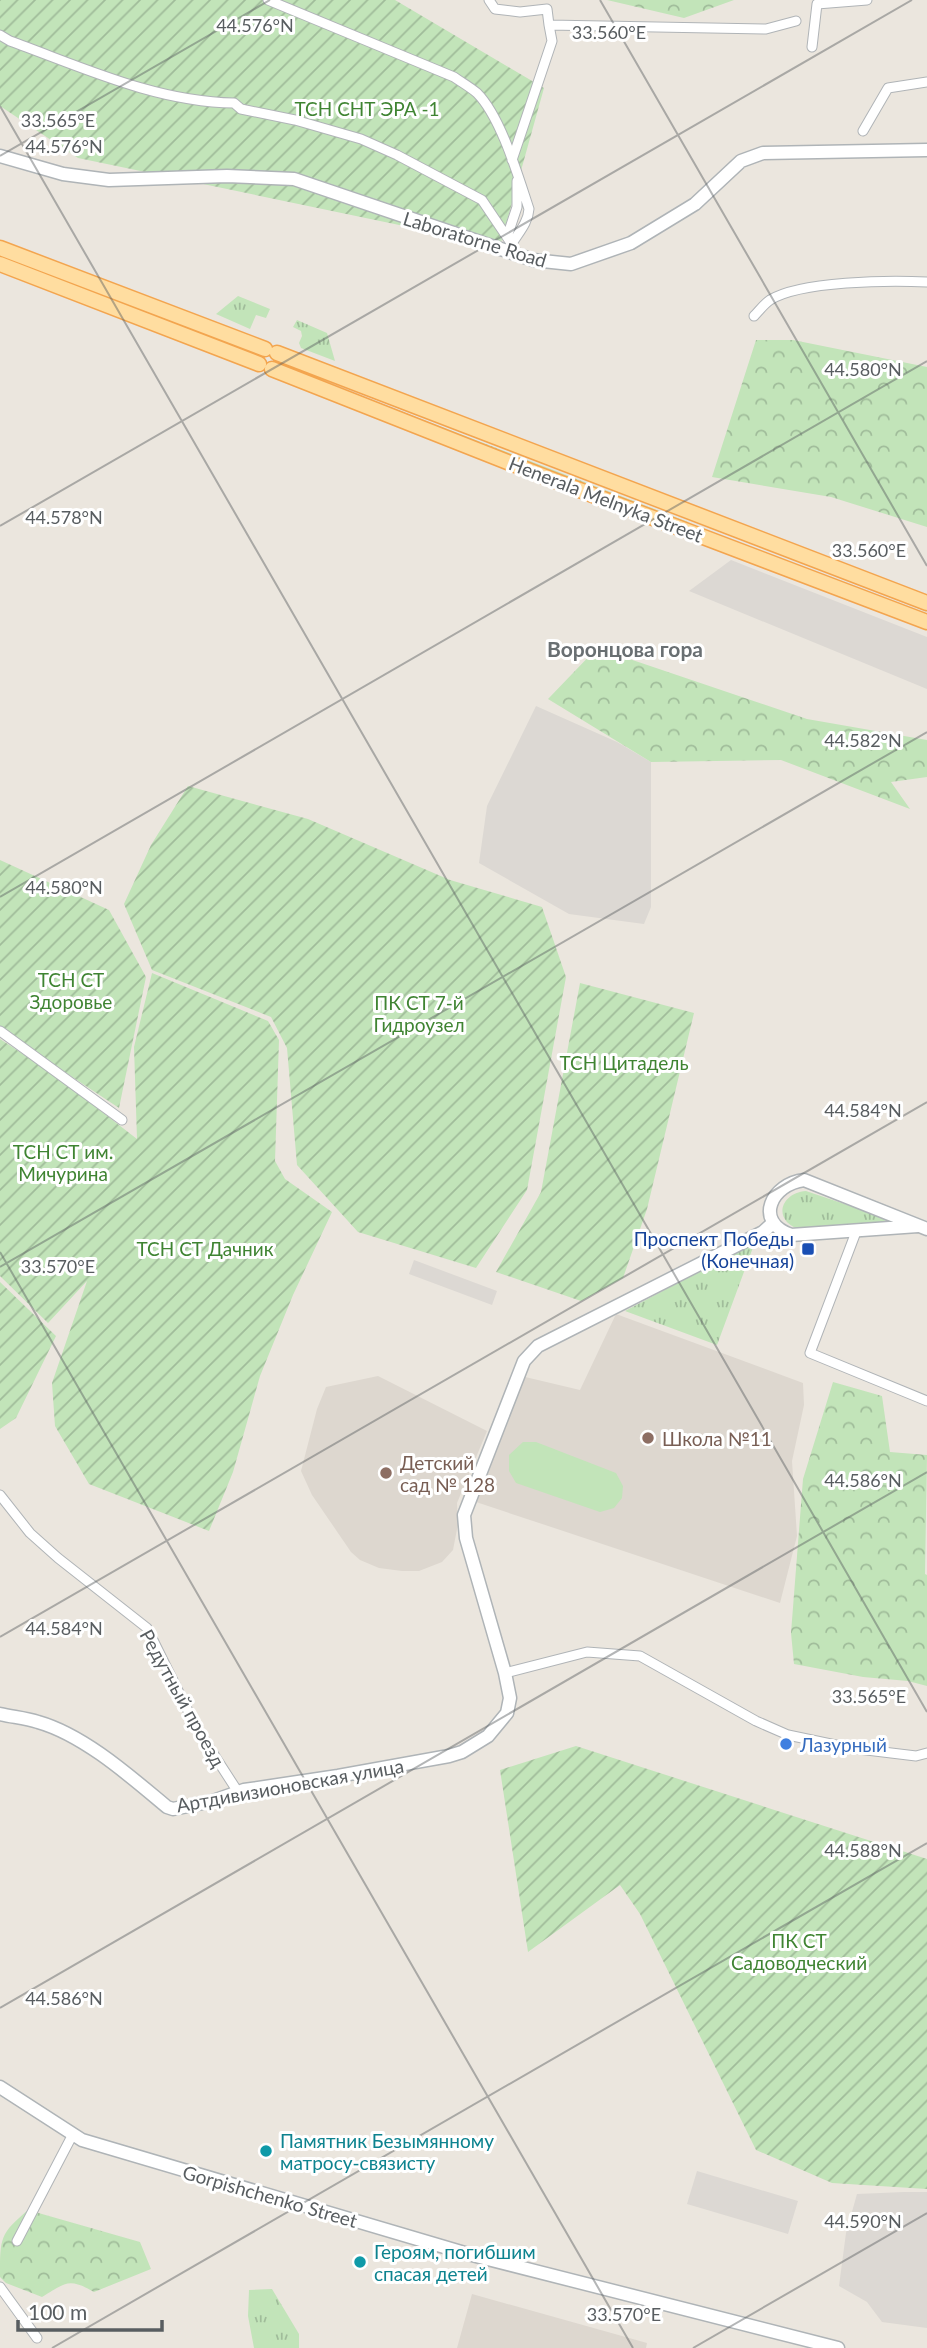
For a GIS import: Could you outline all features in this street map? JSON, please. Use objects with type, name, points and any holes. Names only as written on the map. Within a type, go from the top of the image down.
[{"type":"main road","name":"Laboratorne Road","points":[[0,156],[63,174],[109,180],[227,176],[294,179],[508,244],[533,260],[571,264],[631,243],[666,223],[695,204],[741,161],[763,153],[927,150]]},
{"type":"main road","name":"Henerala Melnyka Street","points":[[0,248],[927,603]]},
{"type":"main road","name":"Henerala Melnyka Street","points":[[0,264],[927,622]]},
{"type":"main road","points":[[259,364],[253,352],[264,348]]},
{"type":"main road","points":[[287,374],[283,364],[293,359]]},
{"type":"main road","points":[[692,532],[699,516]]},
{"type":"main road","points":[[804,1180],[922,1228],[791,1235],[773,1223],[770,1210],[775,1195],[790,1183],[804,1180]]},
{"type":"main road","points":[[505,1673],[470,1551],[464,1515],[524,1361],[538,1346],[763,1232],[773,1223]]},
{"type":"main road","name":"Артдивизионовская улица","points":[[0,1714],[39,1722],[62,1732],[107,1761],[167,1807],[183,1808],[238,1792],[462,1752],[488,1735],[507,1713],[510,1698],[505,1673]]},
{"type":"main road","name":"Gorpishchenko Street","points":[[0,2087],[82,2140],[468,2254],[838,2348]]},
{"type":"street","points":[[268,0],[454,77],[477,93],[490,111],[512,160],[529,209],[525,225],[508,244]]},
{"type":"street","points":[[489,0],[495,9],[520,12],[547,9],[550,25],[552,41],[512,160]]},
{"type":"street","points":[[812,47],[817,4],[867,0]]},
{"type":"street","points":[[550,25],[766,29],[796,20]]},
{"type":"street","points":[[0,34],[9,41],[116,80],[209,103],[234,103],[241,109],[295,120],[361,139],[397,155],[482,201],[508,244]]},
{"type":"street","points":[[863,131],[888,88],[927,82]]},
{"type":"street","points":[[508,244],[517,206],[517,172]]},
{"type":"street","points":[[754,316],[769,301],[788,293],[888,280],[927,282]]},
{"type":"street","points":[[0,1031],[122,1120]]},
{"type":"street","points":[[856,1232],[810,1353],[927,1401]]},
{"type":"street","name":"Редутный проезд","points":[[0,1495],[30,1533],[147,1628],[196,1727],[238,1792]]},
{"type":"street","points":[[505,1673],[587,1652],[640,1656],[756,1721],[788,1735],[850,1748],[916,1756],[927,1753]]},
{"type":"street","points":[[17,2241],[73,2134]]},
{"type":"street","points":[[0,2287],[37,2338]]},
{"type":"shaded area","points":[[731,560],[927,637],[927,689],[689,591]]},
{"type":"shaded area","points":[[536,706],[617,742],[651,762],[651,907],[644,924],[569,914],[479,863],[487,806]]},
{"type":"shaded area","points":[[414,1260],[497,1291],[492,1305],[409,1274]]},
{"type":"shaded area","name":"Школа №11","points":[[616,1314],[803,1383],[804,1405],[792,1461],[797,1536],[780,1603],[476,1502],[521,1376],[580,1390]]},
{"type":"shaded area","name":"Детский сад № 128","points":[[378,1376],[487,1431],[457,1503],[458,1524],[453,1550],[442,1562],[419,1571],[379,1568],[360,1560],[351,1552],[312,1495],[301,1471],[317,1409],[326,1387]]},
{"type":"shaded area","points":[[697,2171],[798,2201],[788,2234],[687,2204]]},
{"type":"shaded area","points":[[927,2192],[927,2328],[882,2322],[867,2302],[839,2286],[846,2233],[857,2194]]},
{"type":"shaded area","points":[[472,2294],[647,2343],[646,2348],[457,2348]]},
{"type":"green space","name":"ТСН СНТ ЭРА -1","points":[[0,0],[395,0],[544,88],[500,246],[78,158],[0,106]]},
{"type":"green space","points":[[607,0],[734,0],[684,18]]},
{"type":"green space","points":[[238,296],[270,309],[266,318],[256,315],[250,329],[216,314]]},
{"type":"green space","points":[[297,320],[327,333],[335,361],[301,348],[301,331],[293,327]]},
{"type":"green space","points":[[756,340],[793,340],[927,367],[927,527],[831,497],[712,477]]},
{"type":"green space","points":[[294,370],[688,522],[686,527]]},
{"type":"green space","points":[[597,648],[807,719],[927,740],[927,777],[891,782],[910,809],[781,760],[651,762],[548,699]]},
{"type":"green space","name":"ПК СТ 7-й Гидроузел","points":[[188,786],[308,819],[450,880],[542,907],[566,977],[527,1190],[476,1268],[358,1232],[297,1165],[287,1048],[271,1017],[152,970],[124,904],[151,845]]},
{"type":"green space","name":"ТСН СТ Здоровье","points":[[0,860],[109,910],[146,977],[119,1108],[0,1029]]},
{"type":"green space","name":"ТСН СТ Дачник","points":[[152,973],[268,1021],[279,1040],[275,1161],[285,1179],[332,1212],[293,1295],[260,1376],[233,1472],[209,1531],[89,1484],[55,1426],[52,1383],[87,1281],[48,1323],[0,1276],[0,1039],[52,1073],[137,1139],[134,1047]]},
{"type":"green space","name":"ТСН Цитадель","points":[[580,983],[694,1013],[647,1209],[623,1278],[581,1301],[496,1272],[541,1192]]},
{"type":"green space","points":[[806,1191],[883,1217],[884,1223],[802,1230],[792,1226],[783,1215],[785,1202],[797,1193]]},
{"type":"green space","points":[[755,1242],[717,1345],[625,1311]]},
{"type":"green space","points":[[0,1282],[56,1336],[16,1418],[0,1429]]},
{"type":"green space","points":[[833,1382],[882,1396],[890,1452],[927,1455],[927,1686],[794,1664],[791,1633],[803,1479]]},
{"type":"green space","points":[[523,1442],[536,1442],[616,1473],[623,1486],[622,1498],[614,1508],[600,1512],[516,1483],[509,1471],[509,1455]]},
{"type":"green space","name":"ПК СТ Садоводческий","points":[[576,1746],[927,1859],[927,2189],[832,2183],[756,2150],[640,1914],[620,1885],[528,1952],[500,1770]]},
{"type":"green space","points":[[28,2210],[140,2242],[151,2269],[94,2292],[72,2283],[42,2297],[6,2283],[0,2277],[1,2245],[7,2231]]},
{"type":"green space","points":[[272,2289],[299,2334],[299,2348],[254,2348],[248,2316],[249,2290]]},
{"type":"place","name":"Проспект Победы (Конечная)","points":[[808,1249]]},
{"type":"place","name":"Школа №11","points":[[648,1438]]},
{"type":"place","name":"Детский сад № 128","points":[[386,1473]]},
{"type":"place","name":"Лазурный","points":[[786,1744]]},
{"type":"place","name":"Памятник Безымянному матросу-связисту","points":[[266,2151]]},
{"type":"place","name":"Героям, погибшим спасая детей","points":[[360,2262]]},
{"type":"district","name":"Воронцова гора","points":[[625,648]]},
{"type":"park label","name":"ТСН СТ им. Мичурина","points":[[63,1162]]}]
